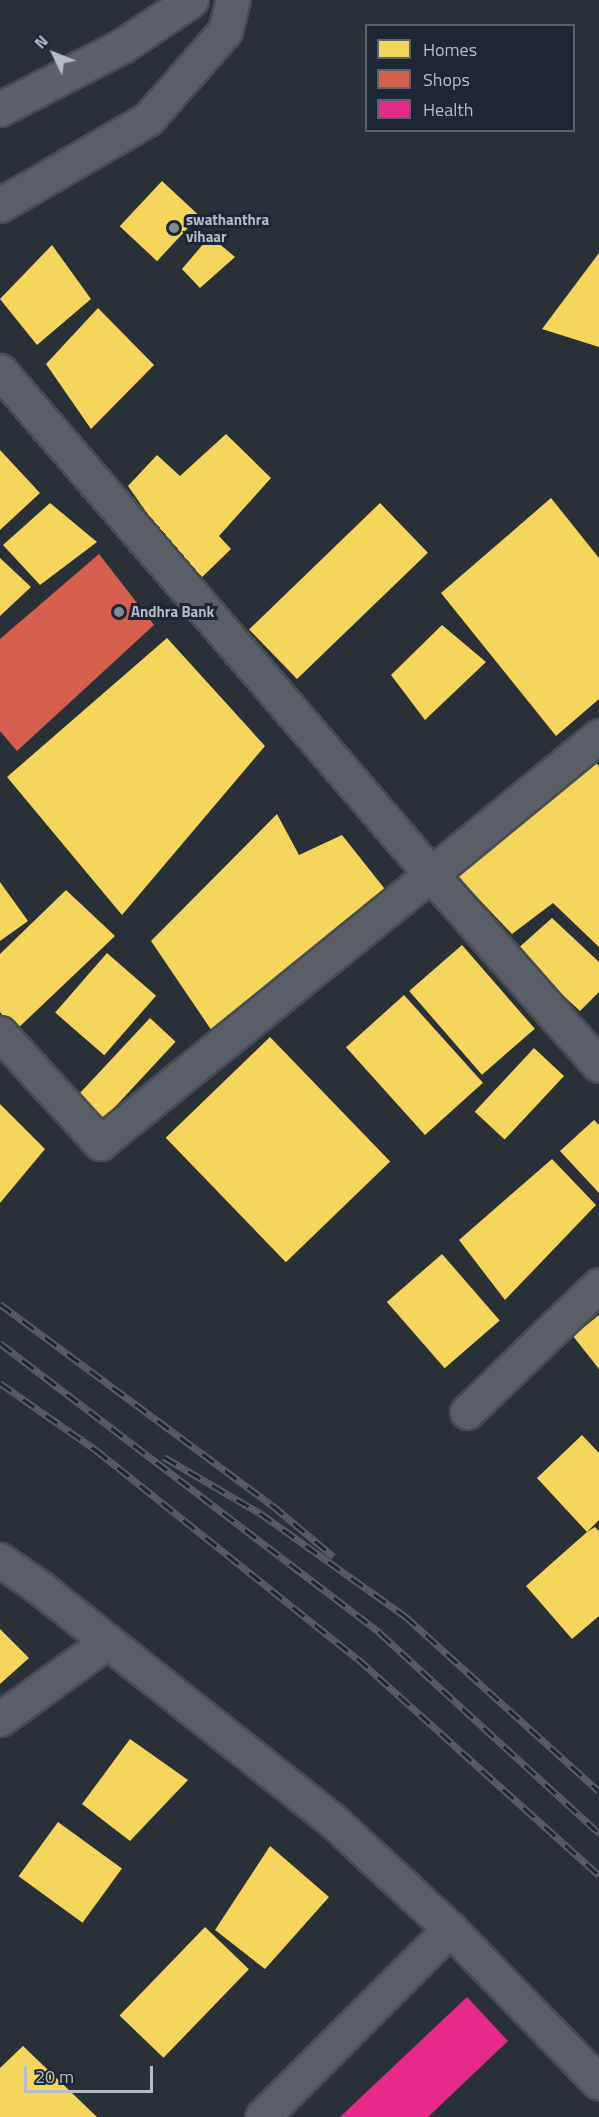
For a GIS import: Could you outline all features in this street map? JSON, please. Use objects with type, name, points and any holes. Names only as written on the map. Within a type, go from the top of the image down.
[{"type":"main road","points":[[0,109],[84,68],[190,0]]},
{"type":"street","points":[[0,206],[148,119],[225,31],[233,0]]},
{"type":"street","points":[[0,371],[430,874],[599,1065]]},
{"type":"street","points":[[0,1033],[100,1143],[599,736]]},
{"type":"street","points":[[467,1412],[599,1285]]},
{"type":"street","points":[[0,1560],[108,1641],[331,1819],[450,1929],[599,2083]]},
{"type":"street","points":[[0,1719],[108,1641]]},
{"type":"street","points":[[262,2117],[450,1929]]},
{"type":"building: Homes","points":[[162,181],[199,216],[157,261],[120,226]]},
{"type":"building: Homes","points":[[210,236],[235,257],[200,288],[182,269]]},
{"type":"building: Homes","points":[[52,245],[91,299],[37,345],[0,299]]},
{"type":"building: Homes","points":[[599,253],[599,347],[542,329]]},
{"type":"building: Homes","points":[[98,308],[154,365],[91,429],[46,364]]},
{"type":"building: Homes","points":[[226,434],[271,478],[219,536],[231,549],[196,583],[128,486],[157,455],[180,476]]},
{"type":"building: Homes","points":[[0,450],[40,493],[0,530]]},
{"type":"building: Homes","points":[[551,498],[599,558],[599,699],[556,736],[441,593]]},
{"type":"building: Homes","points":[[50,503],[97,542],[40,585],[3,545]]},
{"type":"building: Homes","points":[[380,503],[428,553],[297,679],[249,629]]},
{"type":"building: Homes","points":[[0,558],[31,587],[0,616]]},
{"type":"building: Homes","points":[[442,625],[486,662],[425,720],[391,675]]},
{"type":"building: Homes","points":[[167,638],[265,746],[122,915],[7,777]]},
{"type":"building: Homes","points":[[593,760],[599,766],[599,947],[553,903],[512,934],[457,876]]},
{"type":"building: Homes","points":[[277,814],[299,855],[342,835],[388,893],[214,1034],[151,941]]},
{"type":"building: Homes","points":[[0,882],[28,921],[0,941]]},
{"type":"building: Homes","points":[[66,890],[115,936],[15,1031],[0,1012],[0,954]]},
{"type":"building: Homes","points":[[552,918],[599,962],[599,992],[580,1011],[515,951]]},
{"type":"building: Homes","points":[[462,945],[535,1029],[482,1075],[409,991]]},
{"type":"building: Homes","points":[[107,953],[156,996],[104,1055],[55,1013]]},
{"type":"building: Homes","points":[[404,995],[483,1083],[425,1135],[346,1047]]},
{"type":"building: Homes","points":[[150,1018],[176,1042],[104,1119],[78,1095]]},
{"type":"building: Homes","points":[[270,1037],[390,1161],[286,1262],[166,1138]]},
{"type":"building: Homes","points":[[534,1048],[564,1076],[505,1140],[475,1112]]},
{"type":"building: Homes","points":[[0,1104],[45,1149],[0,1203]]},
{"type":"building: Homes","points":[[594,1120],[599,1125],[599,1193],[560,1151]]},
{"type":"building: Homes","points":[[552,1159],[596,1205],[505,1300],[459,1240]]},
{"type":"building: Homes","points":[[442,1254],[500,1320],[445,1368],[387,1302]]},
{"type":"building: Homes","points":[[599,1315],[599,1369],[573,1336]]},
{"type":"building: Homes","points":[[582,1435],[599,1453],[599,1520],[587,1532],[537,1478]]},
{"type":"building: Homes","points":[[595,1527],[599,1531],[599,1616],[572,1639],[526,1586]]},
{"type":"building: Homes","points":[[0,1629],[29,1658],[0,1684]]},
{"type":"building: Homes","points":[[130,1739],[188,1780],[130,1841],[82,1804]]},
{"type":"building: Homes","points":[[58,1822],[122,1868],[83,1923],[19,1876]]},
{"type":"building: Homes","points":[[270,1846],[329,1897],[265,1969],[215,1930]]},
{"type":"building: Homes","points":[[205,1927],[249,1969],[163,2058],[120,2015]]},
{"type":"building: Homes","points":[[23,2046],[97,2117],[0,2117],[0,2068]]},
{"type":"building: Shops","points":[[99,554],[154,625],[17,751],[0,731],[0,639]]},
{"type":"building: Health","points":[[467,1997],[508,2041],[428,2117],[340,2117]]},
{"type":"railway","points":[[0,1304],[272,1505],[333,1556]]},
{"type":"railway","points":[[0,1343],[380,1633],[599,1833]]},
{"type":"railway","points":[[0,1383],[96,1450],[357,1658],[599,1875]]},
{"type":"railway","points":[[164,1457],[260,1513],[405,1616],[599,1791]]},
{"type":"place","name":"swathanthra vihaar","points":[[174,228]]},
{"type":"place","name":"Andhra Bank","points":[[119,612]]}]
